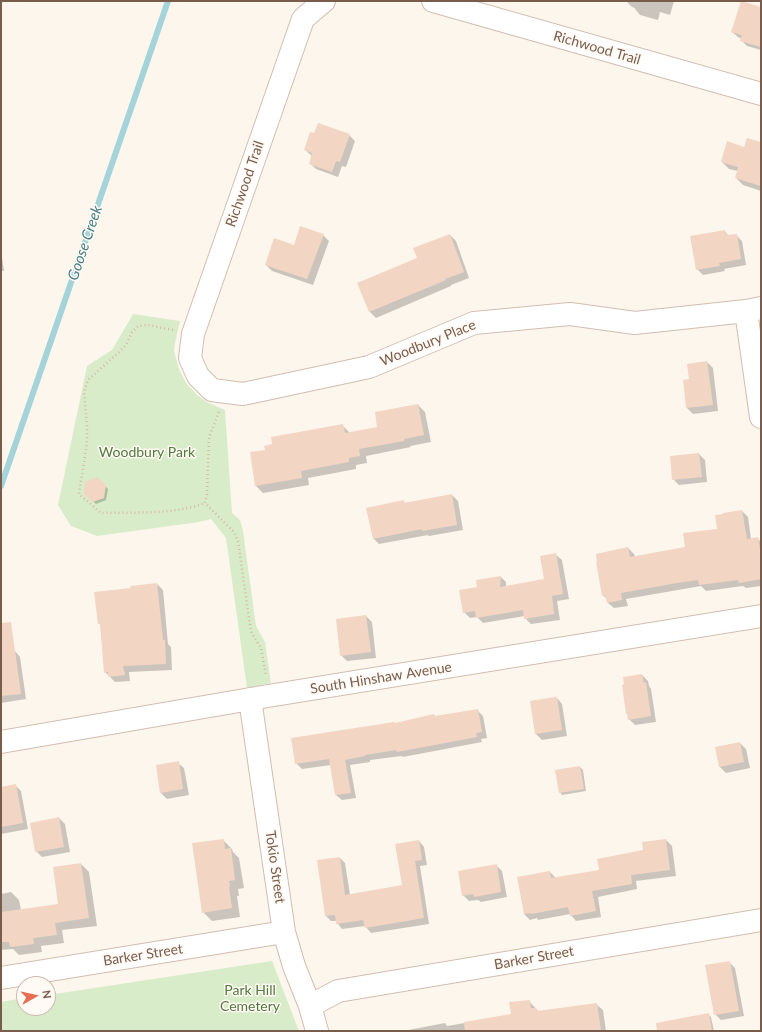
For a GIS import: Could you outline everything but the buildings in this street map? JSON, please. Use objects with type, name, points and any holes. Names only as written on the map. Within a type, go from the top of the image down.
[{"type":"street","name":"Richwood Trail","points":[[198,376],[190,358],[193,334],[302,19],[324,1]]},
{"type":"street","name":"Richwood Trail","points":[[433,1],[761,94]]},
{"type":"street","name":"Woodbury Place","points":[[198,376],[212,390],[243,394],[369,367],[474,323],[570,314],[635,323],[753,309]]},
{"type":"street","points":[[753,309],[761,418]]},
{"type":"street","name":"South Hinshaw Avenue","points":[[1,742],[259,698],[761,616]]},
{"type":"street","name":"Tokio Street","points":[[259,698],[284,932],[294,966],[310,1006],[317,1031]]},
{"type":"street","name":"Barker Street","points":[[310,1006],[338,991],[761,920]]},
{"type":"street","name":"Barker Street","points":[[1,978],[284,932]]},
{"type":"path","points":[[193,334],[148,325],[138,326],[117,354],[88,380],[84,392],[87,443],[79,494],[101,514],[171,511],[192,507],[205,502]]},
{"type":"path","points":[[205,502],[209,437],[227,392]]},
{"type":"path","points":[[205,502],[234,532],[238,541],[251,632],[261,648],[259,698]]},
{"type":"green space","name":"Woodbury Park","points":[[133,314],[180,321],[174,351],[179,369],[186,383],[197,395],[207,402],[225,410],[232,513],[240,520],[243,531],[256,626],[265,642],[271,683],[247,688],[226,538],[211,519],[97,536],[71,526],[58,505],[87,366],[112,350]]},
{"type":"green space","name":"Park Hill Cemetery","points":[[272,961],[299,1031],[1,1031],[1,1002],[16,999],[16,1016],[56,1016],[56,994]]},
{"type":"waterway","name":"Goose Creek","points":[[1,486],[168,1]]}]
